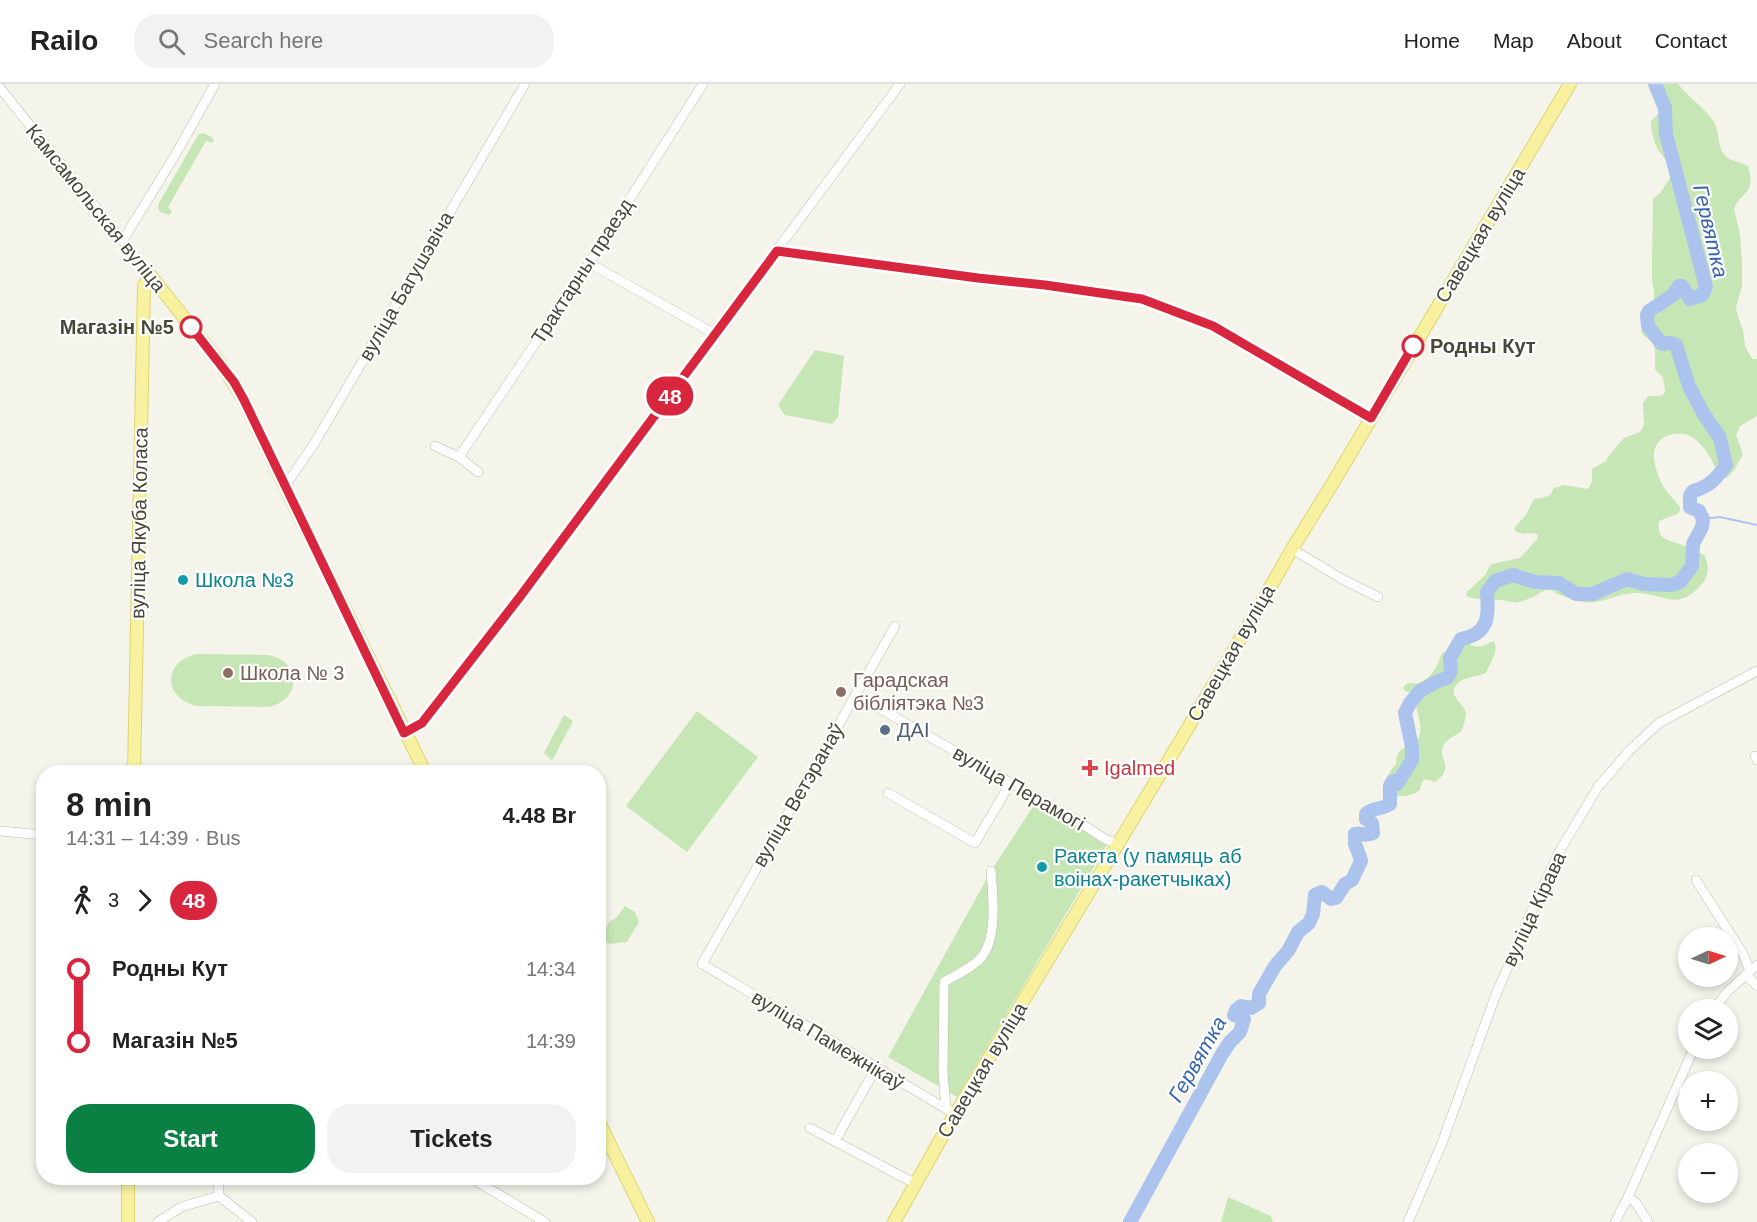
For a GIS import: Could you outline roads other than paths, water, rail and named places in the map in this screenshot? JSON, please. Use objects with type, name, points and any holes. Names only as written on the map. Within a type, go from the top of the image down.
[{"type":"main road","name":"Савецкая вуліца","points":[[894,1222],[916,1184],[950,1112],[1118,844],[1570,84]]},
{"type":"main road","name":"Камсамольская вуліца","points":[[151,276],[234,382],[244,400],[420,765]]},
{"type":"main road","name":"вуліца Якуба Коласа","points":[[134,765],[144,285],[151,276]]},
{"type":"main road","points":[[606,1136],[648,1222]]},
{"type":"main road","points":[[128,1185],[128,1222]]},
{"type":"street","points":[[123,240],[177,152],[215,84]]},
{"type":"street","name":"вуліца Багушэвіча","points":[[285,486],[314,444],[525,84]]},
{"type":"street","name":"Трактарны праезд","points":[[459,457],[589,263],[703,84]]},
{"type":"street","points":[[404,733],[422,723],[512,607],[900,84]]},
{"type":"street","name":"Камсамольская вуліца","points":[[0,88],[151,276]]},
{"type":"street","points":[[777,251],[1142,299],[1213,326],[1371,418]]},
{"type":"street","points":[[589,263],[715,334]]},
{"type":"street","points":[[435,446],[459,457],[478,472]]},
{"type":"street","points":[[1292,549],[1342,579],[1378,597]]},
{"type":"street","name":"вуліца Ветэранаў","points":[[702,964],[895,626]]},
{"type":"street","name":"вуліца Кірава","points":[[1408,1222],[1442,1143],[1495,997],[1526,924],[1559,852],[1598,787],[1629,751],[1659,723],[1757,671]]},
{"type":"street","name":"вуліца Перамогі","points":[[856,695],[1074,818],[1105,839],[1118,844]]},
{"type":"street","points":[[888,793],[975,843],[1011,782]]},
{"type":"street","points":[[0,831],[36,834]]},
{"type":"street","points":[[950,1112],[943,1072],[944,982],[980,958],[989,943],[993,908],[991,871]]},
{"type":"street","points":[[1696,880],[1743,954],[1757,986]]},
{"type":"street","name":"вуліца Памежнікаў","points":[[702,964],[950,1112]]},
{"type":"street","points":[[1722,999],[1751,971]]},
{"type":"street","points":[[1615,1222],[1689,1059]]},
{"type":"street","points":[[835,1141],[876,1068]]},
{"type":"street","points":[[810,1128],[916,1184]]},
{"type":"street","points":[[218,1185],[219,1196],[252,1222]]},
{"type":"street","points":[[483,1185],[545,1222]]},
{"type":"street","points":[[158,1222],[181,1207],[219,1196]]},
{"type":"street","points":[[1628,1197],[1636,1203],[1648,1222]]},
{"type":"waterway","name":"Гервятка","points":[[1130,1222],[1222,1054],[1240,1032],[1244,1019],[1240,1014],[1234,1015],[1236,1010],[1241,1006],[1251,1008],[1259,1003],[1259,994],[1275,966],[1288,951],[1298,932],[1309,923],[1313,914],[1315,895],[1322,892],[1331,899],[1336,898],[1345,884],[1352,880],[1361,861],[1355,844],[1355,834],[1373,833],[1372,823],[1366,819],[1366,814],[1390,804],[1390,786],[1394,781],[1397,784],[1412,760],[1412,747],[1405,713],[1420,691],[1447,678],[1451,671],[1450,658],[1461,639],[1470,637],[1482,628],[1488,609],[1487,592],[1495,581],[1513,575],[1535,582],[1559,583],[1576,594],[1593,594],[1627,579],[1644,584],[1671,585],[1680,582],[1692,566],[1693,544],[1702,527],[1703,519],[1699,511],[1690,507],[1690,496],[1693,491],[1712,481],[1726,465],[1720,438],[1703,413],[1689,386],[1676,345],[1662,344],[1648,326],[1649,311],[1673,295],[1679,286],[1682,286],[1690,299],[1702,295],[1706,287],[1666,134],[1665,108],[1655,84]]},
{"type":"waterway","points":[[1703,519],[1720,517],[1757,525]]},
{"type":"place","name":"Магазін №5","points":[[191,327]]},
{"type":"place","name":"Родны Кут","points":[[1413,346]]},
{"type":"place","name":"Школа №3","points":[[183,580]]},
{"type":"place","name":"Школа № 3","points":[[228,673]]},
{"type":"place","name":"Гарадская бібліятэка №3","points":[[841,692]]},
{"type":"place","name":"ДАІ","points":[[885,730]]},
{"type":"place","name":"Igalmed","points":[[1090,768]]},
{"type":"place","name":"Ракета (у памяць аб воінах-ракетчыках)","points":[[1042,867]]}]
